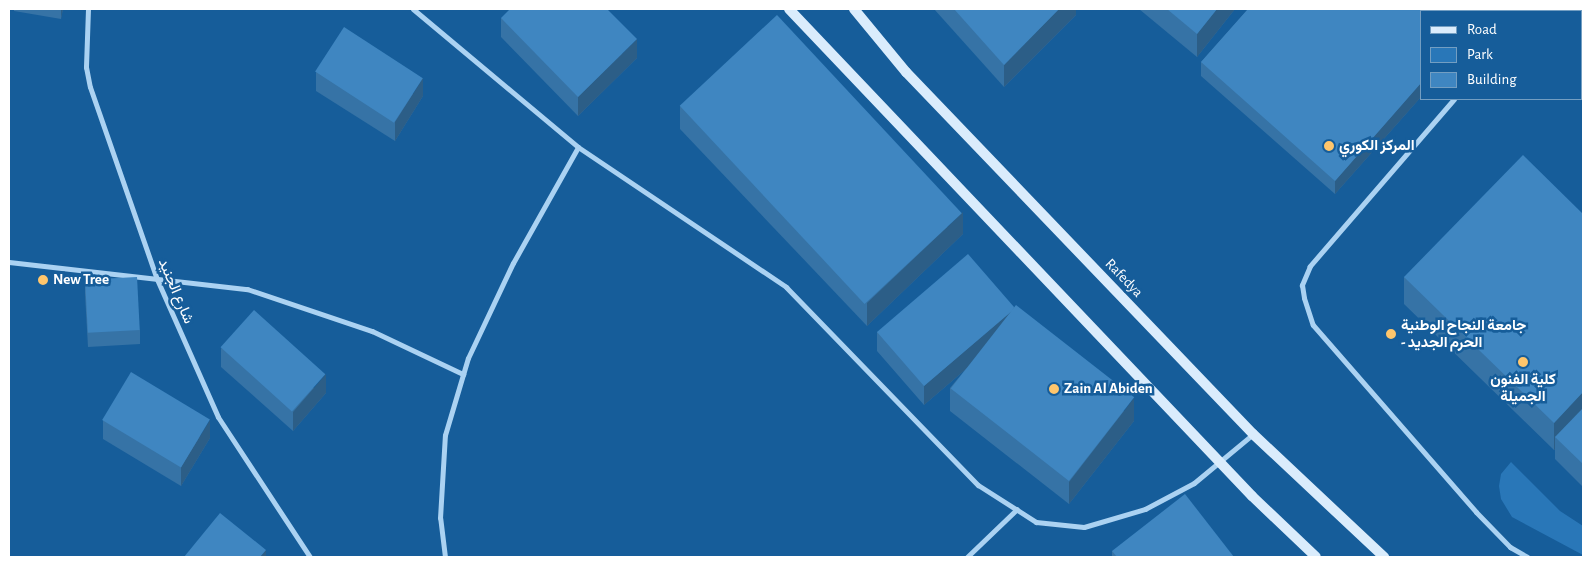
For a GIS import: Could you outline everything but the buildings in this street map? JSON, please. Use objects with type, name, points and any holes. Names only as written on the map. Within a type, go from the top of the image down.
[{"type":"main road","points":[[789,9],[1220,463],[1316,557]]},
{"type":"main road","name":"Rafedya","points":[[854,9],[906,72],[1253,434],[1384,557]]},
{"type":"street","name":"شارع الجنيد","points":[[88,9],[86,67],[90,87],[156,277],[218,417],[310,557]]},
{"type":"street","points":[[413,9],[578,147],[786,287],[978,485],[1036,522],[1084,527],[1145,509],[1194,483],[1253,434]]},
{"type":"street","points":[[1453,100],[1310,266],[1302,285],[1304,298],[1313,325],[1476,512],[1510,547],[1527,557]]},
{"type":"street","points":[[446,557],[440,518],[445,435],[463,374],[513,263],[578,147]]},
{"type":"street","points":[[9,262],[156,277],[247,289],[372,331],[463,374]]},
{"type":"street","points":[[967,557],[1017,509]]},
{"type":"green space","points":[[1511,462],[1560,511],[1583,526],[1583,555],[1512,517],[1501,499],[1499,486],[1501,474]]},
{"type":"place","name":"المركز الكوري","points":[[1329,146]]},
{"type":"place","name":"New Tree","points":[[43,280]]},
{"type":"place","name":"جامعة النجاح الوطنية - الحرم الجديد","points":[[1391,334]]},
{"type":"place","name":"كلية الفنون الجميلة","points":[[1523,362]]},
{"type":"place","name":"Zain Al Abiden","points":[[1054,389]]}]
